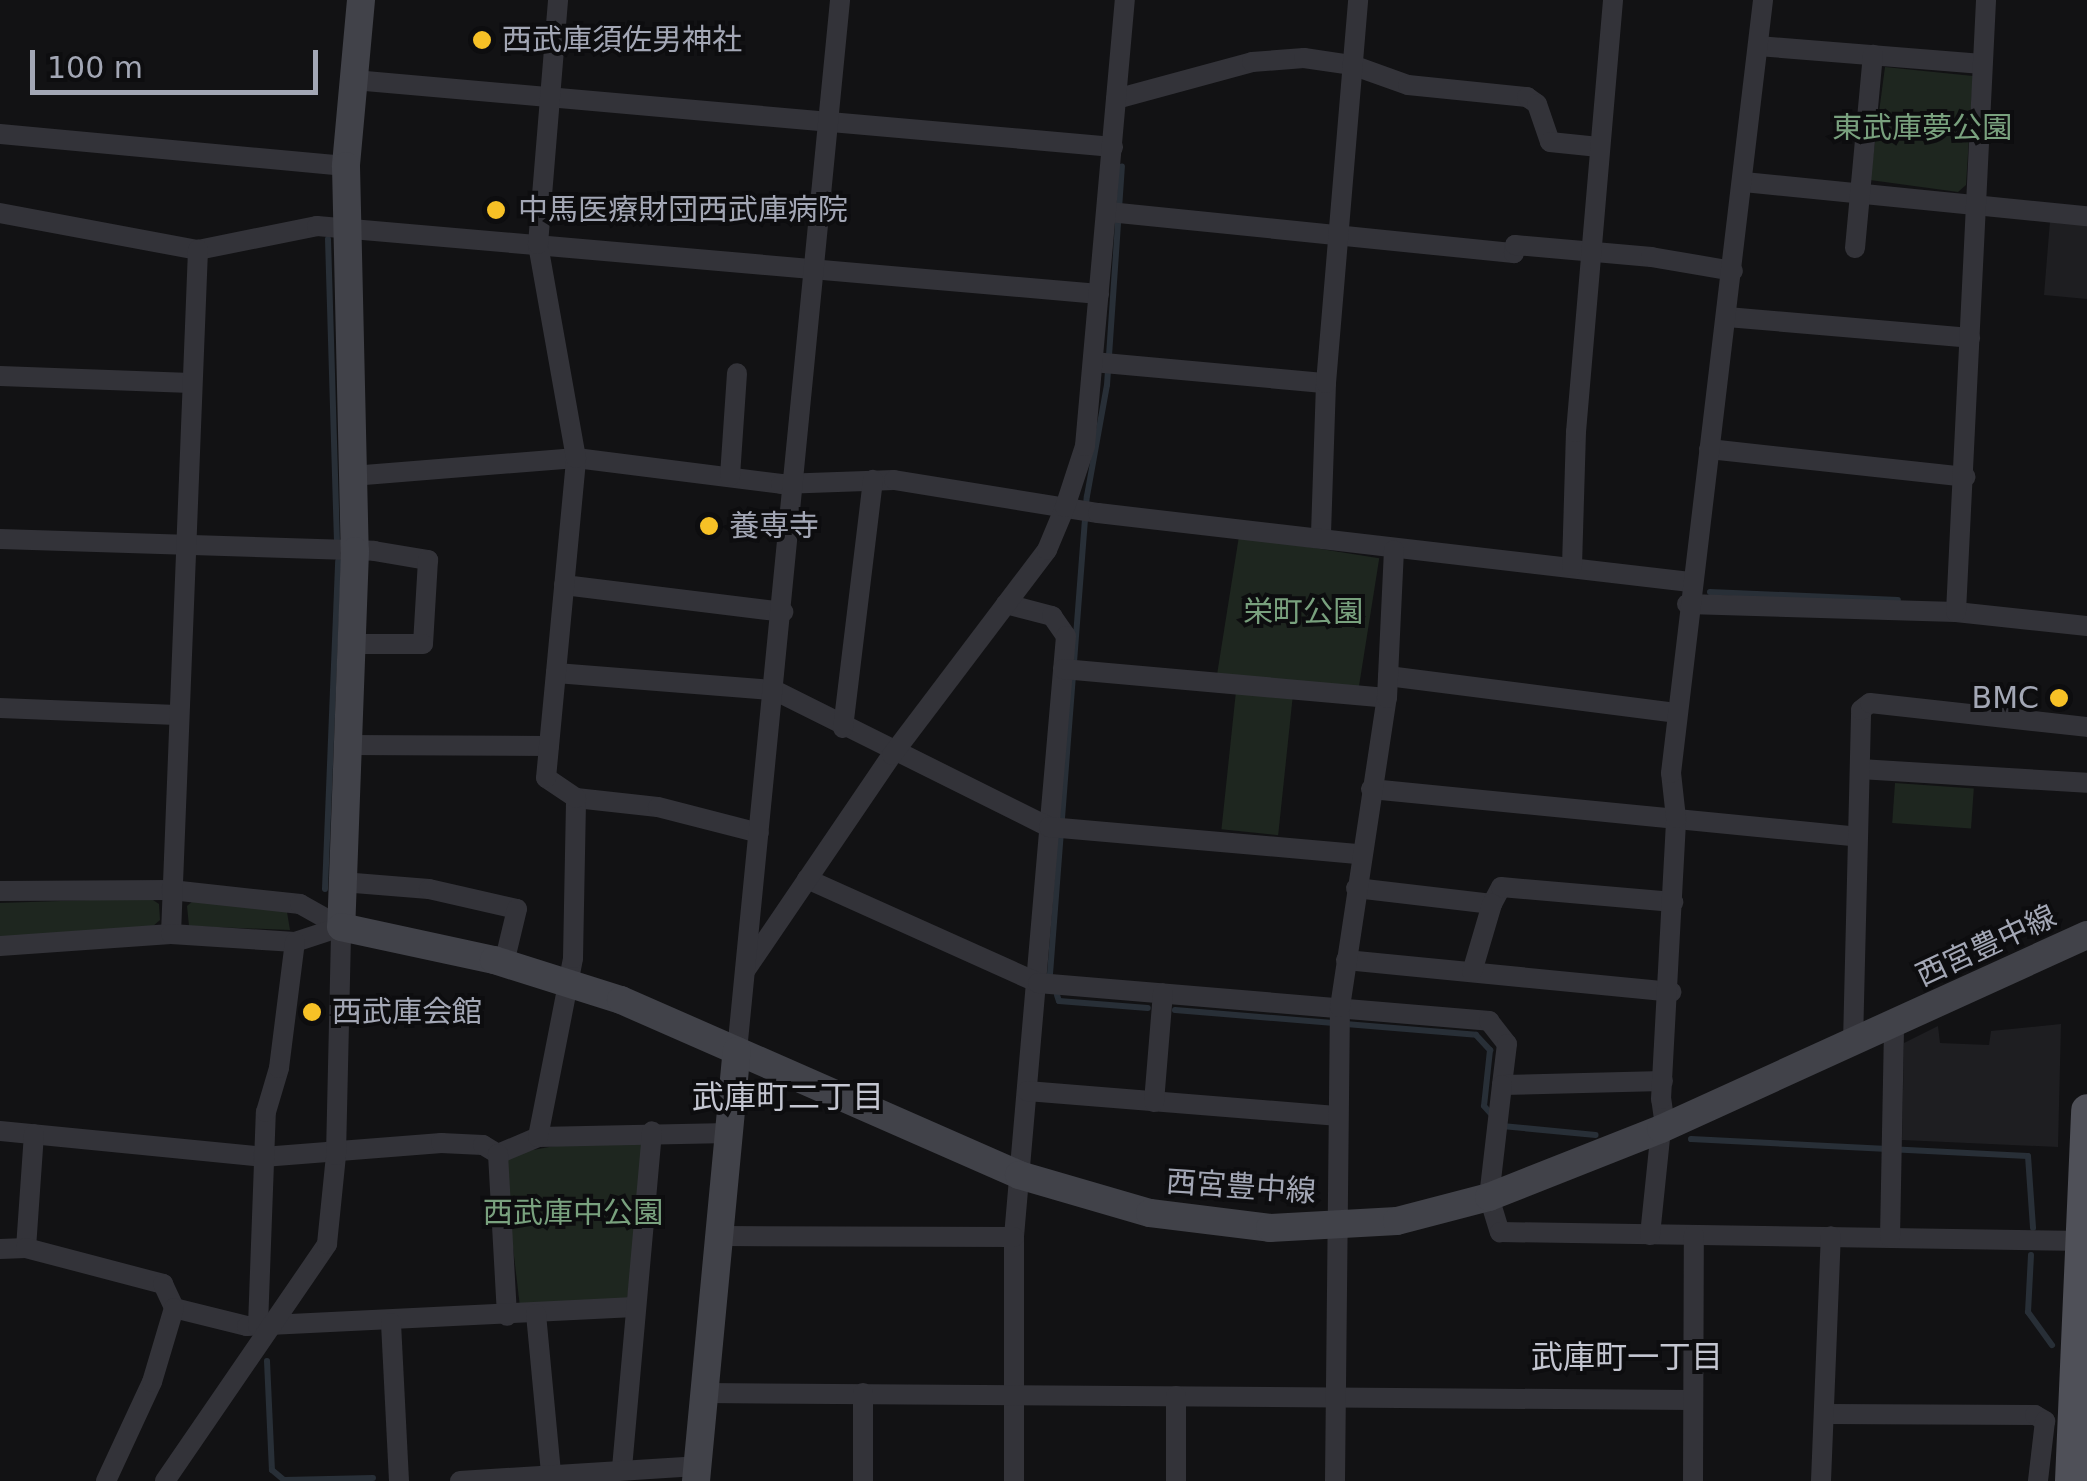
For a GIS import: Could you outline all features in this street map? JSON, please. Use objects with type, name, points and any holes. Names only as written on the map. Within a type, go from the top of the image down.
[{"type":"main road","points":[[341,927],[355,551],[346,166],[361,0]]},
{"type":"main road","name":"西宮豊中線","points":[[341,927],[504,963],[568,983],[737,1050],[1019,1175],[1167,1217],[1270,1228],[1396,1221],[1489,1197],[1663,1128],[2087,935]]},
{"type":"main road","points":[[697,1473],[737,1050]]},
{"type":"main road","points":[[2071,1481],[2087,1110]]},
{"type":"street","points":[[558,0],[538,244],[576,458],[546,778],[576,798],[658,807],[759,833]]},
{"type":"street","points":[[737,1050],[796,480],[840,0]]},
{"type":"street","points":[[744,970],[892,755],[1047,550],[1065,507],[1086,446],[1124,0]]},
{"type":"street","points":[[1321,534],[1326,383],[1358,0]]},
{"type":"street","points":[[1572,566],[1599,147],[1613,0]]},
{"type":"street","points":[[1650,1236],[1663,1128],[1671,992],[1676,818],[1671,773],[1676,713],[1744,182],[1762,0]]},
{"type":"street","points":[[1957,606],[1986,0]]},
{"type":"street","points":[[1758,46],[1982,64]]},
{"type":"street","points":[[1855,248],[1873,55]]},
{"type":"street","points":[[1116,98],[1252,62],[1304,58],[1352,65],[1408,85],[1527,97],[1536,104],[1550,142],[1599,147]]},
{"type":"street","points":[[354,80],[1113,147]]},
{"type":"street","points":[[0,134],[346,166]]},
{"type":"street","points":[[1744,182],[2087,216]]},
{"type":"street","points":[[1108,212],[1337,230],[1477,250],[1592,252],[1733,271]]},
{"type":"street","points":[[0,213],[198,250],[317,226],[1099,294]]},
{"type":"street","points":[[170,934],[198,250]]},
{"type":"street","points":[[1726,317],[1970,338]]},
{"type":"street","points":[[1093,362],[1326,383]]},
{"type":"street","points":[[730,476],[738,373]]},
{"type":"street","points":[[0,376],[191,383]]},
{"type":"street","points":[[1709,450],[1966,476]]},
{"type":"street","points":[[352,476],[576,458],[781,484],[796,480],[872,480],[1065,507],[1321,534],[1394,550],[1572,566],[1690,582]]},
{"type":"street","points":[[843,728],[872,480]]},
{"type":"street","points":[[0,539],[355,551],[428,560],[422,644],[349,644]]},
{"type":"street","points":[[1335,1481],[1340,1007],[1360,854],[1387,698],[1394,550]]},
{"type":"street","points":[[564,586],[782,612]]},
{"type":"street","points":[[1006,604],[1061,623],[1072,670],[1014,1237],[1014,1481]]},
{"type":"street","points":[[1688,604],[1957,606],[2087,626]]},
{"type":"street","points":[[1072,670],[1387,698]]},
{"type":"street","points":[[556,673],[774,690],[892,755],[1058,828],[1360,854]]},
{"type":"street","points":[[1388,676],[1676,713]]},
{"type":"street","points":[[1852,1042],[1861,710],[1870,704],[2087,727]]},
{"type":"street","points":[[0,708],[177,715]]},
{"type":"street","points":[[346,745],[549,746]]},
{"type":"street","points":[[1860,768],[2087,783]]},
{"type":"street","points":[[1372,789],[1857,838]]},
{"type":"street","points":[[538,1136],[568,983],[576,798]]},
{"type":"street","points":[[807,879],[1038,984],[1489,1021],[1507,1044],[1489,1197],[1500,1232],[2084,1241]]},
{"type":"street","points":[[342,882],[429,889],[517,909],[504,963]]},
{"type":"street","points":[[1472,972],[1500,886],[1673,902]]},
{"type":"street","points":[[1356,888],[1492,904]]},
{"type":"street","points":[[0,891],[171,890],[300,904],[341,927]]},
{"type":"street","points":[[0,946],[170,934],[295,942],[341,927]]},
{"type":"street","points":[[166,1481],[264,1326],[326,1244],[336,1156],[341,927]]},
{"type":"street","points":[[264,1326],[263,1157],[295,942]]},
{"type":"street","points":[[1346,960],[1671,992]]},
{"type":"street","points":[[1154,1102],[1162,993]]},
{"type":"street","points":[[1890,1237],[1894,1024]]},
{"type":"street","points":[[1502,1085],[1664,1081]]},
{"type":"street","points":[[1028,1091],[1336,1116]]},
{"type":"street","points":[[0,1131],[263,1157],[336,1156],[441,1143],[483,1144],[498,1154]]},
{"type":"street","points":[[498,1154],[538,1136],[652,1131],[729,1134]]},
{"type":"street","points":[[622,1468],[652,1131]]},
{"type":"street","points":[[26,1248],[34,1134]]},
{"type":"street","points":[[498,1154],[507,1316]]},
{"type":"street","points":[[1693,1481],[1694,1234]]},
{"type":"street","points":[[722,1236],[1014,1237]]},
{"type":"street","points":[[1821,1481],[1827,1414],[1831,1236]]},
{"type":"street","points":[[0,1248],[26,1248],[162,1284],[174,1308],[152,1382],[106,1481]]},
{"type":"street","points":[[2079,1288],[2087,1369]]},
{"type":"street","points":[[174,1308],[264,1326],[391,1324],[635,1307]]},
{"type":"street","points":[[536,1314],[551,1472]]},
{"type":"street","points":[[391,1324],[399,1481]]},
{"type":"street","points":[[704,1393],[1692,1400]]},
{"type":"street","points":[[863,1393],[863,1481]]},
{"type":"street","points":[[1176,1396],[1176,1481]]},
{"type":"street","points":[[1827,1414],[2036,1416],[2045,1421],[2038,1481]]},
{"type":"street","points":[[460,1481],[622,1468],[697,1473]]},
{"type":"shaded area","points":[[2050,221],[2087,224],[2087,299],[2044,295]]},
{"type":"shaded area","points":[[2061,1024],[2058,1147],[1902,1140],[1904,1043],[1938,1026],[1940,1043],[1989,1045],[1991,1031]]},
{"type":"green space","name":"東武庫夢公園","points":[[1885,67],[1973,76],[1966,185],[1958,192],[1870,180]]},
{"type":"green space","name":"栄町公園","points":[[1239,536],[1379,558],[1357,696],[1217,674]]},
{"type":"green space","points":[[1236,691],[1293,697],[1278,835],[1221,829]]},
{"type":"green space","points":[[1895,783],[1974,789],[1971,828],[1892,823]]},
{"type":"green space","points":[[150,898],[159,904],[160,920],[152,927],[0,937],[0,903]]},
{"type":"green space","points":[[194,900],[287,912],[290,930],[189,926],[187,906]]},
{"type":"green space","name":"西武庫中公園","points":[[640,1141],[646,1147],[627,1300],[520,1307],[503,1162],[511,1154],[571,1143]]},
{"type":"waterway","points":[[1050,974],[1087,496],[1107,385],[1122,167]]},
{"type":"waterway","points":[[328,239],[337,545]]},
{"type":"waterway","points":[[325,889],[338,561]]},
{"type":"waterway","points":[[1710,592],[1898,600]]},
{"type":"waterway","points":[[1057,995],[1059,1001],[1148,1008]]},
{"type":"waterway","points":[[1175,1010],[1476,1035],[1490,1050],[1484,1106],[1494,1117]]},
{"type":"waterway","points":[[1502,1126],[1596,1135]]},
{"type":"waterway","points":[[1691,1139],[2028,1156],[2033,1228]]},
{"type":"waterway","points":[[2031,1255],[2028,1312],[2052,1345]]},
{"type":"waterway","points":[[267,1361],[272,1470],[284,1480],[373,1478]]},
{"type":"place","name":"西武庫須佐男神社","points":[[482,40]]},
{"type":"place","name":"中馬医療財団西武庫病院","points":[[496,210]]},
{"type":"place","name":"養専寺","points":[[709,526]]},
{"type":"place","name":"BMC","points":[[2059,698]]},
{"type":"place","name":"西武庫会館","points":[[312,1012]]},
{"type":"district","name":"武庫町二丁目","points":[[788,1097]]},
{"type":"district","name":"武庫町一丁目","points":[[1627,1357]]}]
